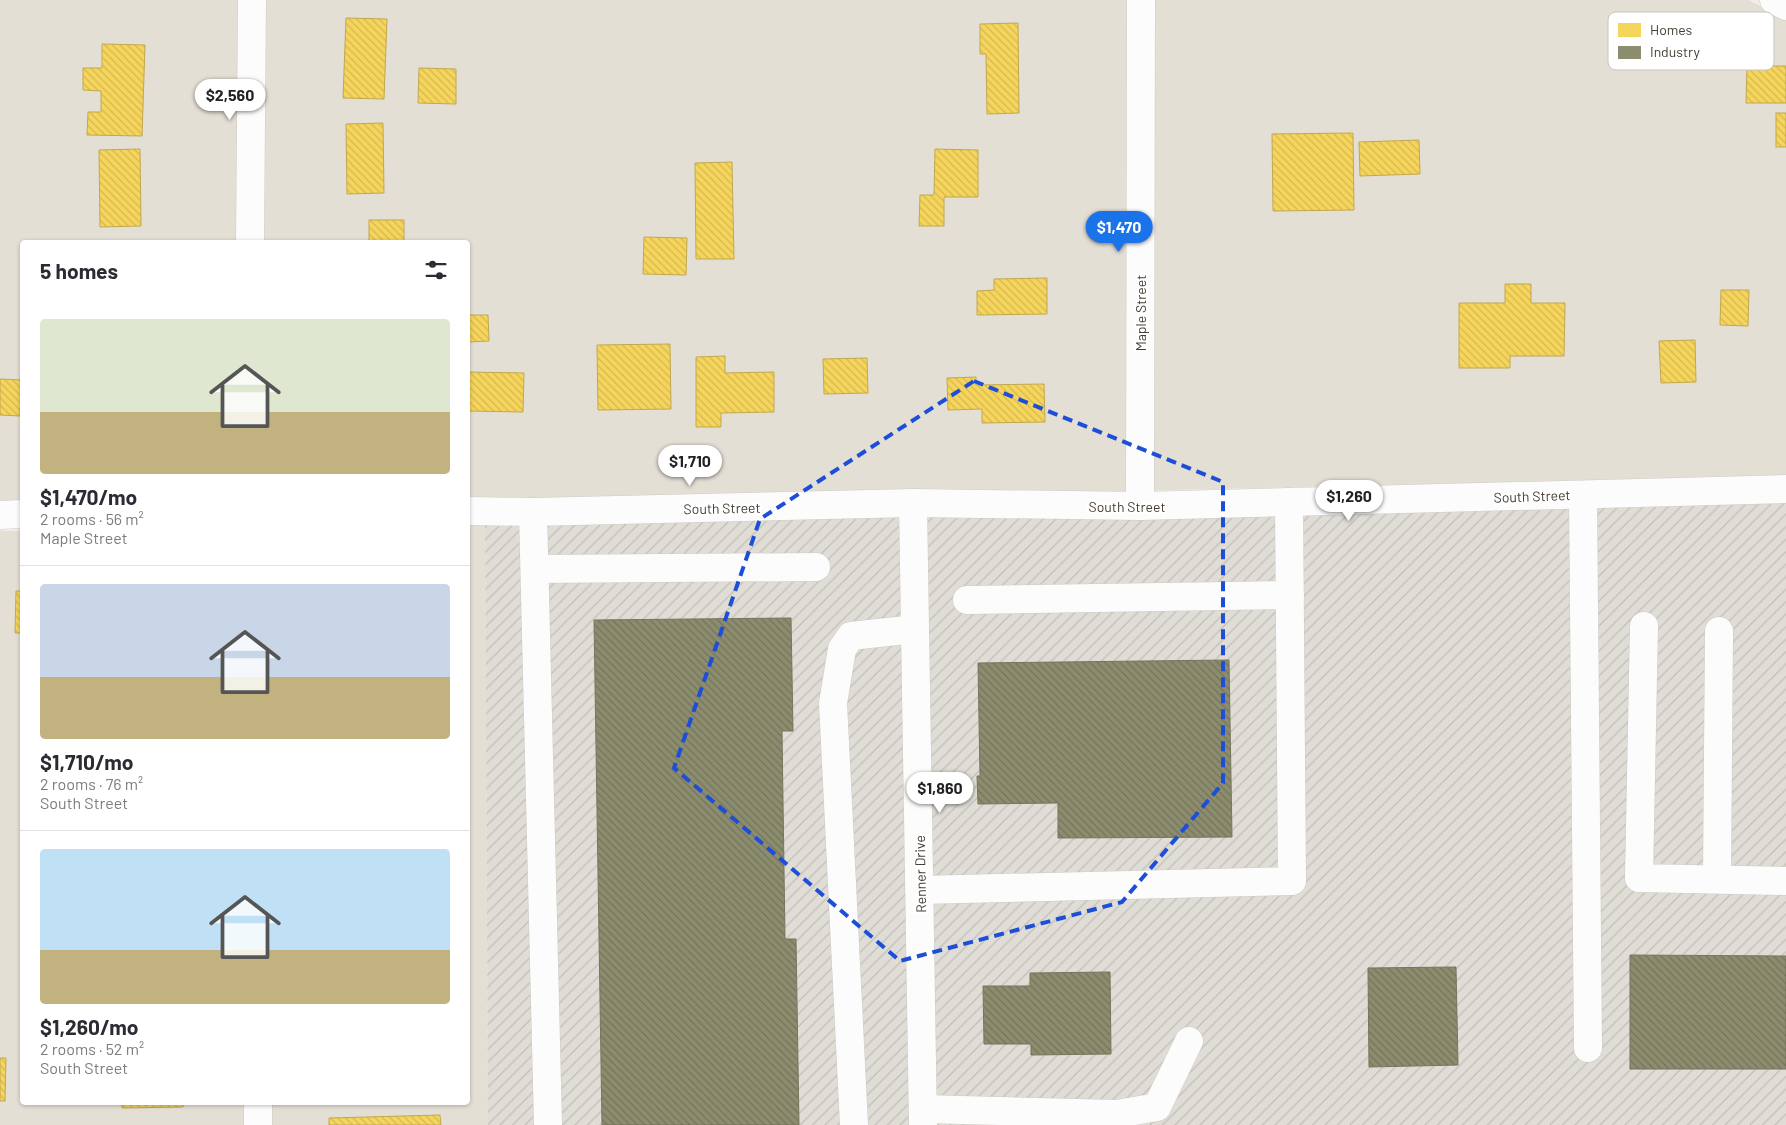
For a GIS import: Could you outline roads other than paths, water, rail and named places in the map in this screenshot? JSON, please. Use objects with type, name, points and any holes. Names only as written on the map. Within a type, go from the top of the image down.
[{"type":"street","points":[[250,240],[252,0]]},
{"type":"street","name":"Maple Street","points":[[1140,506],[1141,0]]},
{"type":"street","points":[[1774,0],[1786,6]]},
{"type":"street","name":"South Street","points":[[470,511],[534,512],[912,503],[1140,506],[1786,489]]},
{"type":"street","points":[[1583,495],[1588,1048]]},
{"type":"street","points":[[920,890],[1292,881],[1289,502]]},
{"type":"street","name":"Renner Drive","points":[[912,503],[923,1117]]},
{"type":"street","points":[[534,512],[548,1125]]},
{"type":"street","points":[[0,515],[20,514]]},
{"type":"street","points":[[535,570],[816,566]]},
{"type":"street","points":[[967,600],[1290,595]]},
{"type":"street","points":[[1644,626],[1639,878],[1786,880]]},
{"type":"street","points":[[854,1125],[833,704],[842,649],[851,636],[915,629]]},
{"type":"street","points":[[1717,879],[1719,631]]},
{"type":"street","points":[[923,1117],[1117,1114],[1157,1107],[1189,1042]]},
{"type":"street","points":[[258,1105],[258,1125]]}]
